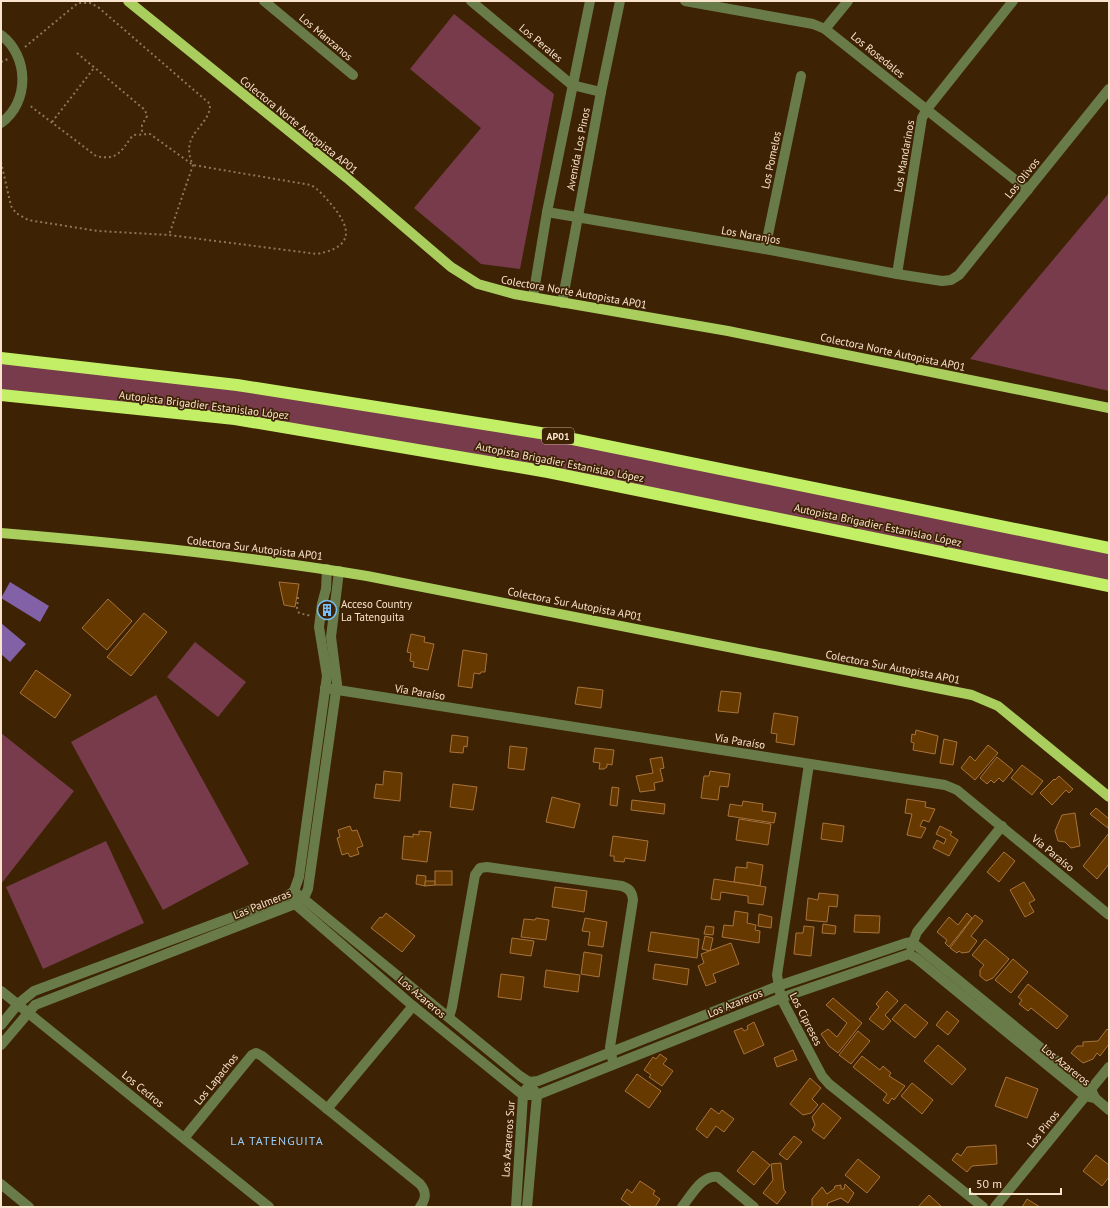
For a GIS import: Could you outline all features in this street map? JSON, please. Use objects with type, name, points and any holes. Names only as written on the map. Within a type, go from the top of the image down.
[{"type":"highway","name":"Autopista Brigadier Estanislao López","points":[[1,358],[237,385],[553,435],[1109,548]]},
{"type":"highway","name":"Autopista Brigadier Estanislao López","points":[[2,395],[235,419],[548,472],[1109,586]]},
{"type":"main road","name":"Colectora Norte Autopista AP01","points":[[128,1],[347,178],[462,276],[478,284],[494,290],[728,331],[1109,408]]},
{"type":"main road","name":"Colectora Sur Autopista AP01","points":[[1,533],[91,540],[339,571],[972,695],[998,706],[1109,796]]},
{"type":"street","name":"Los Manzanos","points":[[264,1],[353,75]]},
{"type":"street","name":"Los Perales","points":[[471,1],[572,85],[601,92]]},
{"type":"street","name":"Avenida Los Pinos","points":[[533,297],[572,85],[590,1]]},
{"type":"street","name":"Avenida Los Pinos","points":[[562,303],[601,92],[620,1]]},
{"type":"street","name":"Los Rosedales","points":[[685,1],[713,3],[812,24],[825,29],[1028,190]]},
{"type":"street","points":[[825,29],[848,1]]},
{"type":"street","name":"Los Mandarinos","points":[[897,274],[920,130],[927,109],[1014,1]]},
{"type":"street","points":[[1,35],[8,40],[17,54],[22,66],[23,81],[20,98],[14,110],[1,123]]},
{"type":"street","name":"Los Pomelos","points":[[765,249],[801,76]]},
{"type":"street","name":"Los Olivos","points":[[951,280],[959,275],[1109,90]]},
{"type":"street","name":"Los Naranjos","points":[[548,212],[765,249],[897,274],[942,281],[951,280]]},
{"type":"street","name":"Las Palmeras","points":[[1,1025],[18,1004],[34,991],[284,898],[294,891],[299,877],[327,676],[319,627],[322,604],[326,589],[327,569]]},
{"type":"street","name":"Las Palmeras","points":[[1,1045],[35,1005],[295,904],[304,898],[308,889],[337,684],[331,637],[339,571]]},
{"type":"street","name":"Vía Paraíso","points":[[325,688],[336,691],[945,784],[957,790],[1109,915]]},
{"type":"street","name":"Los Cipreses","points":[[809,764],[778,975],[778,986],[781,998],[822,1076],[829,1084],[983,1207]]},
{"type":"street","points":[[909,954],[912,942],[917,932],[1002,826]]},
{"type":"street","points":[[449,1016],[452,1007],[475,875],[480,868],[487,867],[622,886],[629,889],[632,893],[633,900],[610,1047],[615,1064]]},
{"type":"street","points":[[294,891],[295,904]]},
{"type":"street","name":"Los Azareros","points":[[294,891],[529,1082],[538,1082],[778,986],[912,942],[1090,1095]]},
{"type":"street","name":"Los Azareros","points":[[295,904],[402,997],[523,1095],[537,1095],[781,998],[909,954],[1090,1095]]},
{"type":"street","points":[[402,997],[412,986]]},
{"type":"street","name":"Los Cedros","points":[[1,991],[185,1137],[269,1207]]},
{"type":"street","points":[[327,1109],[413,1006]]},
{"type":"street","name":"Los Lapachos","points":[[185,1137],[252,1055],[256,1053],[262,1056],[420,1184],[424,1189],[425,1196],[420,1207]]},
{"type":"street","name":"Los Pinos","points":[[995,1207],[1090,1095],[1109,1067]]},
{"type":"street","points":[[529,1082],[537,1095]]},
{"type":"street","name":"Los Azareros Sur","points":[[516,1207],[523,1095],[529,1082]]},
{"type":"street","name":"Los Azareros Sur","points":[[527,1207],[526,1201],[537,1095]]},
{"type":"street","points":[[1090,1095],[1109,1110]]},
{"type":"street","points":[[682,1207],[703,1181],[712,1176],[718,1177],[754,1207]]},
{"type":"street","points":[[1,1184],[29,1207]]},
{"type":"path","points":[[1,62],[17,54],[78,3],[90,2],[98,7],[210,104],[210,110],[192,137],[189,157],[193,165],[169,235]]},
{"type":"path","points":[[77,53],[145,110],[147,116],[142,125],[142,133]]},
{"type":"path","points":[[52,122],[94,68]]},
{"type":"path","points":[[1,162],[11,206],[21,217],[98,231],[169,235],[318,254],[337,249],[344,241],[347,230],[342,218],[319,190],[311,184],[193,165],[159,139],[150,134],[142,133],[133,135],[118,155],[108,159],[96,156],[20,98]]},
{"type":"path","points":[[298,596],[297,608],[299,612],[320,618]]},
{"type":"shaded area","points":[[454,14],[554,94],[520,269],[481,264],[414,208],[481,128],[410,69]]},
{"type":"shaded area","points":[[1109,193],[1109,391],[970,359]]},
{"type":"shaded area","points":[[1,358],[397,410],[1109,548],[1109,586],[392,445],[1,395]]},
{"type":"shaded area","points":[[10,582],[49,606],[40,622],[1,598]]},
{"type":"shaded area","points":[[1,623],[26,644],[10,662],[1,654]]},
{"type":"shaded area","points":[[195,642],[246,682],[218,717],[167,677]]},
{"type":"shaded area","points":[[156,695],[249,864],[163,910],[71,742]]},
{"type":"shaded area","points":[[1,733],[74,791],[1,884]]},
{"type":"shaded area","points":[[106,841],[144,923],[43,969],[6,887]]},
{"type":"building","points":[[279,582],[299,584],[295,607],[284,605]]},
{"type":"building","points":[[108,599],[132,621],[107,650],[82,628]]},
{"type":"building","name":"Acceso Country La Tatenguita","points":[[324,605],[330,606],[329,615],[323,614]]},
{"type":"building","points":[[144,613],[167,632],[131,676],[107,657]]},
{"type":"building","points":[[411,634],[425,637],[424,642],[434,644],[428,670],[413,667],[414,662],[410,661],[411,653],[407,652]]},
{"type":"building","points":[[463,650],[487,654],[485,672],[481,672],[480,674],[474,673],[472,688],[458,686]]},
{"type":"building","points":[[36,670],[71,695],[55,718],[20,693]]},
{"type":"building","points":[[578,687],[603,690],[601,708],[575,704]]},
{"type":"building","points":[[721,691],[741,693],[738,713],[718,711]]},
{"type":"building","points":[[774,713],[798,717],[794,745],[776,742],[777,734],[771,733]]},
{"type":"building","points":[[916,730],[938,736],[935,754],[913,750],[914,743],[911,742],[912,734],[915,735]]},
{"type":"building","points":[[452,735],[468,737],[467,747],[464,746],[463,753],[450,752]]},
{"type":"building","points":[[944,739],[957,742],[953,765],[940,763]]},
{"type":"building","points":[[988,745],[998,753],[975,780],[961,768],[970,756],[975,761]]},
{"type":"building","points":[[510,746],[527,748],[524,770],[508,768]]},
{"type":"building","points":[[595,748],[614,750],[612,765],[607,764],[607,767],[604,769],[599,769],[600,763],[593,762]]},
{"type":"building","points":[[662,757],[664,768],[660,769],[663,781],[654,783],[655,790],[640,792],[636,776],[653,773],[650,759]]},
{"type":"building","points":[[997,757],[1013,770],[1003,782],[999,778],[994,783],[991,780],[987,784],[980,778]]},
{"type":"building","points":[[1022,765],[1043,781],[1032,795],[1011,778]]},
{"type":"building","points":[[384,771],[402,773],[400,801],[374,798],[376,784],[383,785]]},
{"type":"building","points":[[710,771],[730,774],[728,787],[720,786],[718,800],[701,798],[704,776],[709,776]]},
{"type":"building","points":[[1059,776],[1073,789],[1069,793],[1066,790],[1052,805],[1040,793]]},
{"type":"building","points":[[453,784],[477,787],[473,810],[450,807]]},
{"type":"building","points":[[612,787],[619,788],[617,806],[610,805]]},
{"type":"building","points":[[552,797],[580,804],[574,828],[546,822]]},
{"type":"building","points":[[907,799],[926,802],[925,807],[935,809],[929,822],[923,820],[920,826],[926,828],[921,838],[907,835],[912,814],[905,813]]},
{"type":"building","points":[[632,800],[665,804],[664,814],[631,810]]},
{"type":"building","points":[[743,801],[763,804],[762,811],[776,813],[774,823],[728,816],[730,804],[742,806]]},
{"type":"building","points":[[1096,808],[1109,819],[1108,828],[1090,814]]},
{"type":"building","points":[[1075,813],[1080,846],[1071,848],[1065,842],[1058,841],[1055,831],[1062,815]]},
{"type":"building","points":[[739,819],[771,824],[768,845],[736,840]]},
{"type":"building","points":[[823,823],[844,826],[842,842],[821,839]]},
{"type":"building","points":[[350,826],[352,831],[357,830],[363,846],[357,848],[359,854],[350,857],[348,853],[342,855],[337,838],[340,837],[338,830]]},
{"type":"building","points":[[940,826],[952,832],[950,835],[958,840],[949,856],[933,848],[937,840],[944,844],[946,839],[936,834]]},
{"type":"building","points":[[419,831],[431,832],[427,862],[402,859],[404,836],[413,837],[413,834],[419,835]]},
{"type":"building","points":[[1109,833],[1109,864],[1097,879],[1083,866]]},
{"type":"building","points":[[613,836],[648,841],[645,861],[625,858],[624,862],[614,861],[614,856],[610,856]]},
{"type":"building","points":[[1004,852],[1015,861],[999,882],[987,872]]},
{"type":"building","points":[[747,862],[763,865],[760,886],[734,882],[736,867],[747,868]]},
{"type":"building","points":[[435,871],[452,871],[452,885],[435,885]]},
{"type":"building","points":[[417,875],[426,876],[425,886],[416,884]]},
{"type":"building","points":[[714,879],[766,887],[763,905],[748,903],[748,896],[721,892],[720,900],[711,899]]},
{"type":"building","points":[[425,881],[435,881],[435,885],[425,886]]},
{"type":"building","points":[[1024,882],[1035,900],[1029,903],[1034,912],[1025,917],[1010,890]]},
{"type":"building","points":[[555,887],[587,891],[584,912],[552,907]]},
{"type":"building","points":[[819,893],[838,895],[837,907],[829,906],[827,922],[806,920],[808,898],[818,900]]},
{"type":"building","points":[[735,911],[748,913],[747,923],[756,925],[755,930],[760,931],[759,943],[722,937],[724,925],[733,926]]},
{"type":"building","points":[[386,913],[415,936],[402,952],[371,928],[380,917],[382,918]]},
{"type":"building","points":[[967,913],[972,918],[949,947],[945,943],[947,940],[937,932],[949,917],[958,925]]},
{"type":"building","points":[[759,914],[772,917],[771,928],[758,926]]},
{"type":"building","points":[[855,915],[880,916],[879,933],[854,932]]},
{"type":"building","points":[[975,915],[983,921],[971,936],[977,941],[969,952],[962,953],[959,951],[957,953],[950,948]]},
{"type":"building","points":[[536,918],[549,920],[546,940],[521,937],[524,919],[535,920]]},
{"type":"building","points":[[585,918],[607,922],[603,947],[588,945],[590,932],[582,931]]},
{"type":"building","points":[[823,924],[836,926],[835,934],[822,933]]},
{"type":"building","points":[[706,926],[714,927],[713,935],[704,934]]},
{"type":"building","points":[[804,926],[814,927],[811,956],[794,954],[796,933],[803,933]]},
{"type":"building","points":[[651,932],[699,939],[697,958],[648,951]]},
{"type":"building","points":[[705,936],[713,938],[710,951],[702,949]]},
{"type":"building","points":[[512,938],[534,941],[531,956],[510,953]]},
{"type":"building","points":[[985,939],[1009,959],[993,978],[986,981],[980,976],[980,970],[984,965],[972,955]]},
{"type":"building","points":[[731,943],[739,964],[713,974],[716,982],[706,986],[698,966],[704,963],[701,954]]},
{"type":"building","points":[[584,952],[602,955],[599,977],[581,974]]},
{"type":"building","points":[[1013,959],[1028,972],[1011,993],[995,980]]},
{"type":"building","points":[[655,964],[689,969],[687,985],[653,979]]},
{"type":"building","points":[[546,970],[580,975],[578,992],[544,987]]},
{"type":"building","points":[[501,974],[524,977],[521,1000],[498,997]]},
{"type":"building","points":[[1028,984],[1068,1016],[1057,1029],[1031,1008],[1028,1011],[1019,1004],[1022,1000],[1018,997]]},
{"type":"building","points":[[887,991],[898,1001],[885,1015],[891,1021],[883,1030],[869,1019],[879,1007],[876,1004]]},
{"type":"building","points":[[833,998],[862,1023],[838,1053],[829,1046],[821,1034],[828,1029],[837,1037],[847,1023],[826,1005]]},
{"type":"building","points":[[905,1004],[928,1023],[915,1038],[892,1019]]},
{"type":"building","points":[[947,1011],[959,1021],[948,1035],[936,1025]]},
{"type":"building","points":[[754,1022],[764,1045],[744,1054],[734,1031],[742,1028],[744,1031],[748,1029],[747,1026]]},
{"type":"building","points":[[1107,1029],[1109,1031],[1109,1044],[1100,1056],[1097,1053],[1093,1059],[1083,1063],[1071,1053],[1077,1046],[1083,1046],[1083,1042],[1098,1041]]},
{"type":"building","points":[[858,1031],[870,1041],[851,1064],[839,1055]]},
{"type":"building","points":[[938,1045],[966,1069],[952,1085],[924,1061]]},
{"type":"building","points":[[793,1050],[797,1060],[777,1067],[774,1058]]},
{"type":"building","points":[[660,1054],[667,1059],[663,1064],[673,1071],[662,1086],[649,1077],[651,1075],[644,1070],[653,1057],[656,1059]]},
{"type":"building","points":[[862,1056],[880,1070],[883,1066],[891,1073],[889,1076],[905,1086],[894,1100],[892,1098],[888,1104],[883,1100],[887,1094],[853,1067]]},
{"type":"building","points":[[637,1074],[661,1091],[649,1108],[625,1091]]},
{"type":"building","points":[[1006,1077],[1038,1089],[1027,1118],[995,1106]]},
{"type":"building","points":[[810,1078],[821,1088],[812,1099],[818,1105],[811,1113],[803,1115],[790,1104]]},
{"type":"building","points":[[912,1083],[933,1100],[922,1114],[901,1096]]},
{"type":"building","points":[[823,1103],[841,1118],[824,1139],[812,1130],[815,1125],[812,1117]]},
{"type":"building","points":[[711,1108],[719,1114],[722,1110],[734,1119],[724,1132],[716,1126],[707,1138],[696,1129]]},
{"type":"building","points":[[794,1136],[802,1142],[787,1160],[779,1154]]},
{"type":"building","points":[[996,1145],[997,1164],[972,1166],[967,1172],[952,1160],[957,1153],[961,1156],[967,1147]]},
{"type":"building","points":[[753,1151],[770,1165],[754,1185],[737,1171]]},
{"type":"building","points":[[1096,1155],[1109,1165],[1109,1177],[1102,1186],[1083,1171]]},
{"type":"building","points":[[858,1159],[880,1177],[867,1193],[845,1175]]},
{"type":"building","points":[[781,1163],[784,1190],[786,1192],[777,1204],[763,1193],[773,1180],[771,1164]]},
{"type":"building","points":[[640,1181],[655,1191],[653,1194],[660,1199],[655,1207],[632,1207],[621,1199],[627,1189],[632,1193]]},
{"type":"building","points":[[845,1184],[854,1193],[848,1203],[841,1198],[828,1203],[827,1206],[829,1207],[812,1207],[812,1199],[822,1187],[827,1194],[834,1189],[835,1186],[841,1185],[841,1189],[844,1189]]},
{"type":"building","points":[[929,1195],[942,1207],[918,1207]]},
{"type":"building","points":[[1027,1199],[1040,1207],[1022,1207]]},
{"type":"place","name":"Acceso Country La Tatenguita","points":[[327,610]]},
{"type":"district","name":"LA TATENGUITA","points":[[277,1140]]}]
